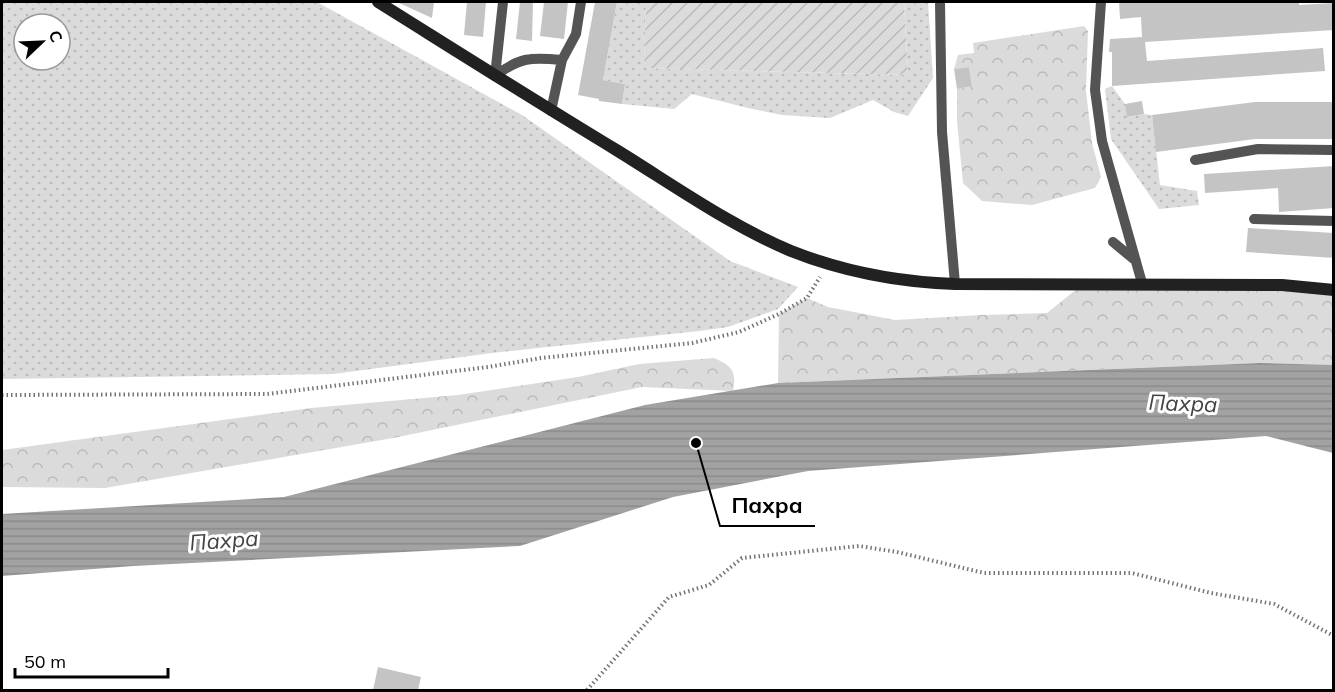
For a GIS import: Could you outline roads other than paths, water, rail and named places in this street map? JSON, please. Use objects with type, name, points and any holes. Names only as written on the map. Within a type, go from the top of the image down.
[{"type":"main road","points":[[378,2],[551,111],[750,231],[791,251],[828,264],[910,282],[1282,285],[1334,290]]},
{"type":"lane","points":[[495,76],[503,2]]},
{"type":"lane","points":[[551,111],[562,60],[576,34],[581,2]]},
{"type":"lane","points":[[940,2],[942,132],[955,284]]},
{"type":"lane","points":[[1101,2],[1095,90],[1102,141],[1142,284]]},
{"type":"lane","points":[[495,76],[514,62],[540,58],[562,60]]},
{"type":"lane","points":[[1195,160],[1258,148],[1334,150]]},
{"type":"lane","points":[[1254,219],[1334,221]]},
{"type":"lane","points":[[1113,242],[1136,262]]},
{"type":"water","points":[[1260,363],[1333,365],[1333,453],[1266,436],[808,471],[673,497],[520,546],[133,566],[2,576],[2,514],[284,497],[645,405],[778,383]]},
{"type":"place","name":"Пахра","points":[[696,443]]}]
